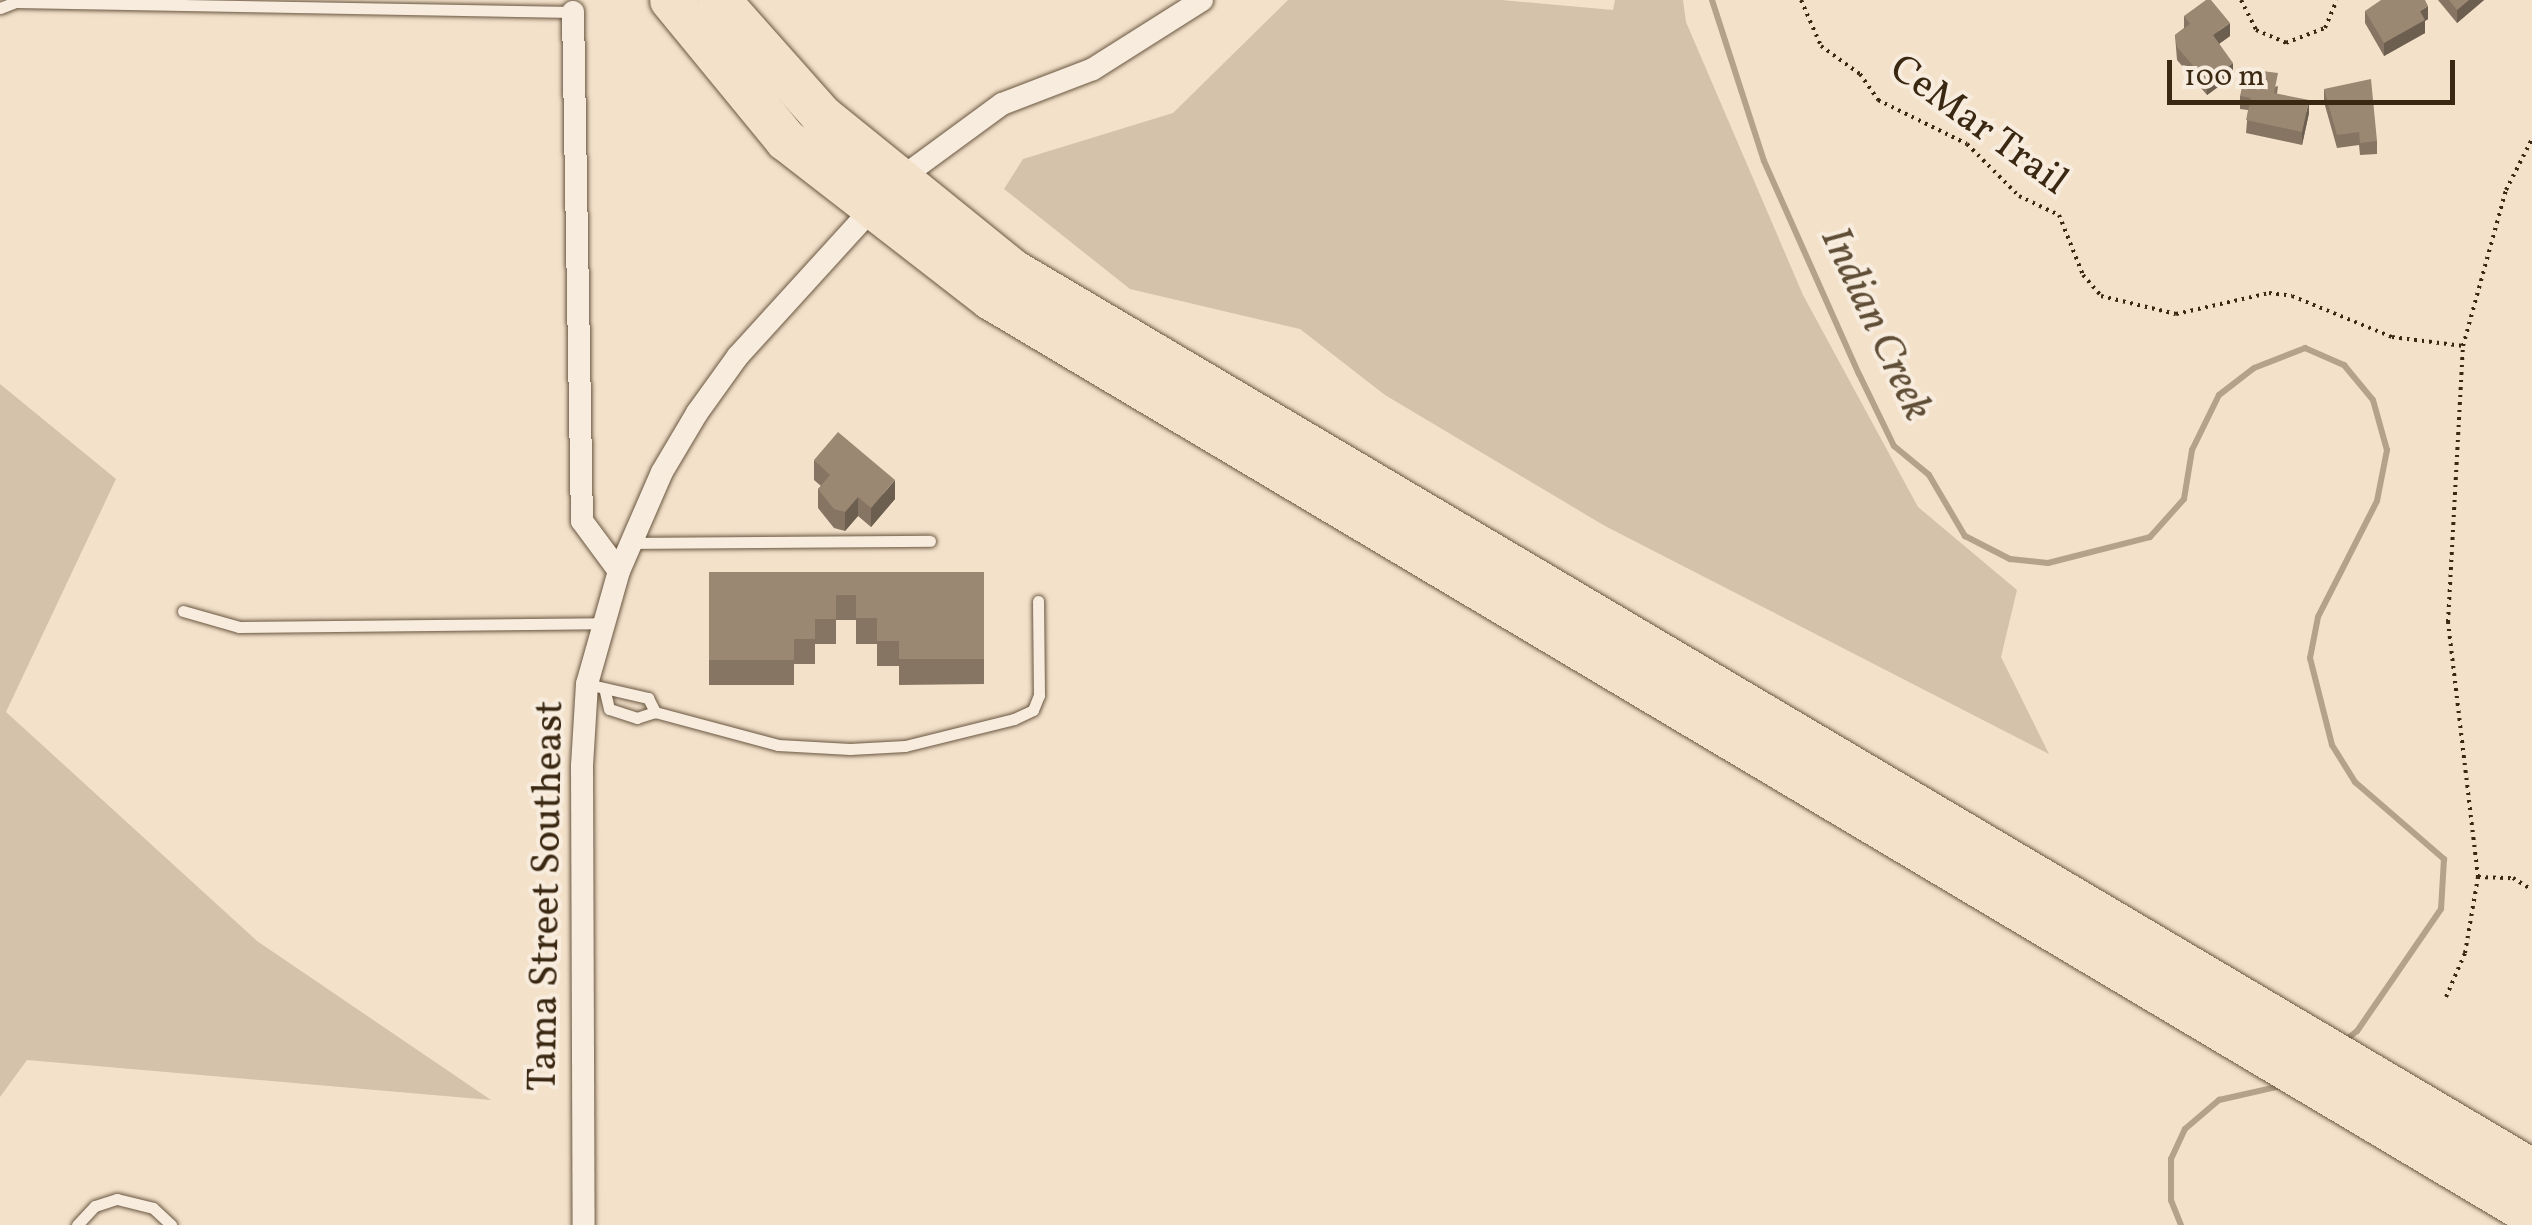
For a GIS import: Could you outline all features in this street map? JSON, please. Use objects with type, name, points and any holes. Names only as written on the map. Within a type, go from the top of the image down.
[{"type":"highway","points":[[671,0],[786,140],[1012,270],[2120,947],[2509,1171],[2532,1216]]},
{"type":"highway","points":[[719,0],[822,116],[884,195]]},
{"type":"street","name":"Tama Street Southeast","points":[[584,1225],[596,688],[602,623],[628,543],[662,472],[728,370],[884,195],[1002,104],[1093,69],[1202,0]]},
{"type":"street","points":[[573,12],[582,521],[619,572]]},
{"type":"lane","points":[[0,8],[16,2],[573,12]]},
{"type":"lane","points":[[628,543],[930,542]]},
{"type":"lane","points":[[596,688],[609,708],[637,718],[655,712],[778,745],[850,749],[904,746],[1014,719],[1033,710],[1039,696],[1038,601]]},
{"type":"lane","points":[[182,611],[240,627],[602,623]]},
{"type":"lane","points":[[596,688],[616,687],[648,698],[655,712]]},
{"type":"lane","points":[[77,1225],[95,1206],[117,1198],[153,1208],[171,1225]]},
{"type":"path","name":"CeMar Trail","points":[[1801,0],[1821,46],[1860,74],[1878,100],[1967,144],[2018,196],[2059,215],[2083,275],[2101,296],[2176,314],[2268,294],[2292,296],[2392,338],[2462,346]]},
{"type":"path","points":[[2241,0],[2256,30],[2286,42],[2325,28],[2336,0]]},
{"type":"path","points":[[2446,997],[2466,953],[2478,877],[2448,622],[2462,346],[2506,190],[2532,139]]},
{"type":"path","points":[[2478,877],[2513,878],[2532,890]]},
{"type":"shaded area","points":[[1288,0],[1501,0],[1613,10],[1615,0],[1683,0],[1686,22],[1803,295],[1918,507],[2017,590],[2001,657],[2049,754],[1605,526],[1385,395],[1300,329],[1130,289],[1004,189],[1023,159],[1173,113]]},
{"type":"shaded area","points":[[0,384],[116,479],[6,712],[257,941],[491,1100],[27,1060],[0,1097]]},
{"type":"building","points":[[2211,0],[2230,23],[2213,35],[2233,63],[2207,82],[2177,47],[2175,35],[2190,24],[2184,16]]},
{"type":"building","points":[[2381,0],[2425,0],[2428,6],[2420,11],[2425,20],[2384,43],[2365,11]]},
{"type":"building","points":[[2449,0],[2469,0],[2457,10]]},
{"type":"building","points":[[2246,69],[2278,73],[2274,93],[2309,100],[2302,132],[2246,120],[2251,98],[2240,96]]},
{"type":"building","points":[[2371,79],[2377,141],[2360,143],[2359,132],[2337,135],[2324,89]]},
{"type":"building","points":[[838,432],[895,480],[871,508],[858,497],[845,512],[834,509],[818,489],[830,475],[814,460]]},
{"type":"building","points":[[709,572],[984,572],[984,659],[899,659],[899,641],[877,641],[877,618],[856,618],[856,595],[836,595],[836,619],[815,619],[815,639],[794,639],[794,660],[709,660]]},
{"type":"waterway","name":"Indian Creek","points":[[1712,0],[1764,161],[1859,374],[1894,446],[1929,475],[1965,536],[2010,559],[2048,563],[2150,537],[2184,499],[2192,450],[2219,395],[2254,368],[2305,348],[2344,365],[2373,400],[2387,450],[2377,501],[2318,617],[2310,658],[2332,745],[2355,782],[2444,859],[2441,909],[2357,1031],[2344,1041]]},
{"type":"waterway","name":"Indian Creek","points":[[2181,1225],[2171,1200],[2171,1159],[2185,1129],[2219,1100],[2281,1086]]}]
